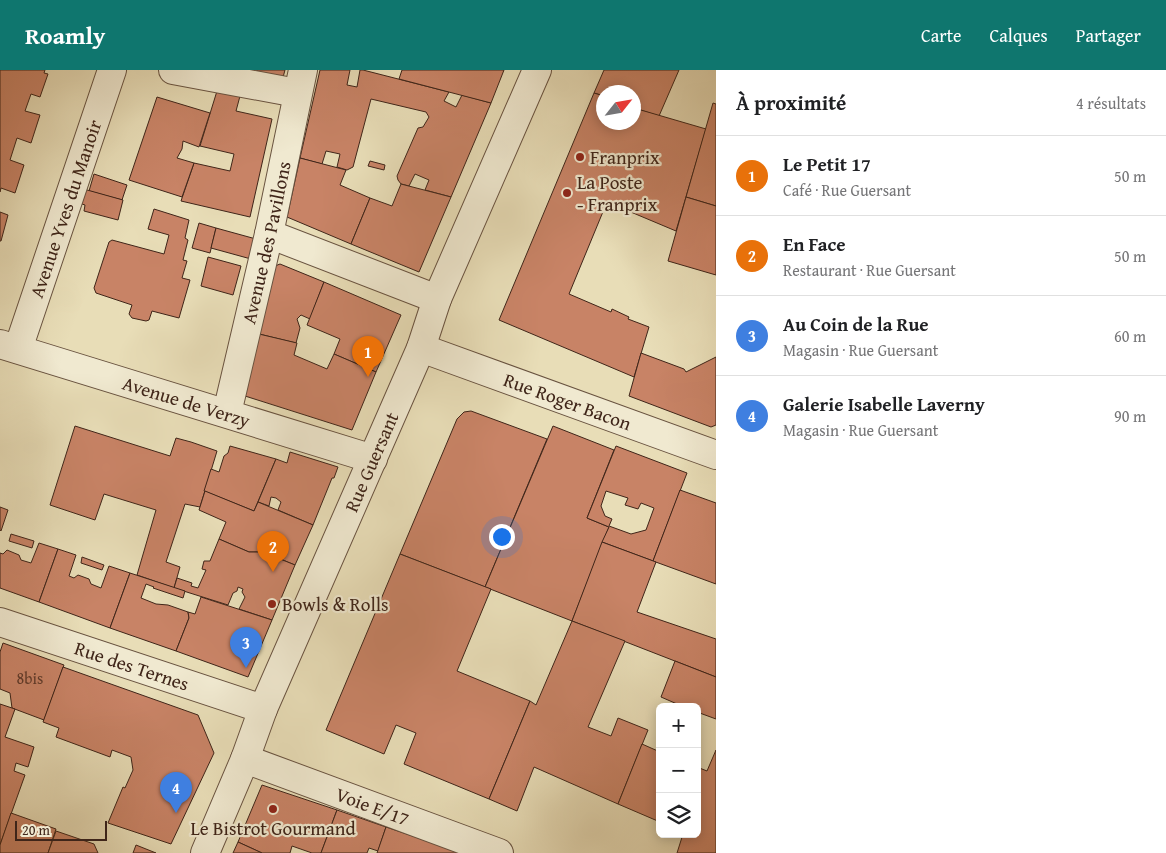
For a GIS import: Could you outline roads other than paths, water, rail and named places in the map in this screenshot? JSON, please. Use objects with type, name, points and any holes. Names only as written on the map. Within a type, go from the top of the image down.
[{"type":"street","name":"Avenue Yves du Manoir","points":[[9,347],[112,70]]},
{"type":"street","points":[[173,70],[300,81]]},
{"type":"street","name":"Rue Guersant","points":[[205,853],[245,759],[263,709],[421,348],[437,299],[536,70]]},
{"type":"street","name":"Avenue des Pavillons","points":[[226,413],[269,234],[300,81]]},
{"type":"street","points":[[269,234],[437,299]]},
{"type":"street","name":"Avenue de Verzy","points":[[9,347],[373,458]]},
{"type":"street","name":"Rue Roger Bacon","points":[[421,348],[716,455]]},
{"type":"street","name":"Rue des Ternes","points":[[0,622],[263,709]]},
{"type":"street","name":"Voie E/17","points":[[245,759],[499,853]]},
{"type":"place","name":"Franprix","points":[[580,157]]},
{"type":"place","name":"La Poste - Franprix","points":[[567,193]]},
{"type":"place","name":"Le Petit 17","points":[[368,377]]},
{"type":"place","name":"En Face","points":[[273,572]]},
{"type":"place","name":"Bowls & Rolls","points":[[272,604]]},
{"type":"place","name":"Au Coin de la Rue","points":[[246,668]]},
{"type":"place","name":"Le Bistrot Gourmand","points":[[273,809]]},
{"type":"place","name":"Galerie Isabelle Laverny","points":[[176,813]]}]
